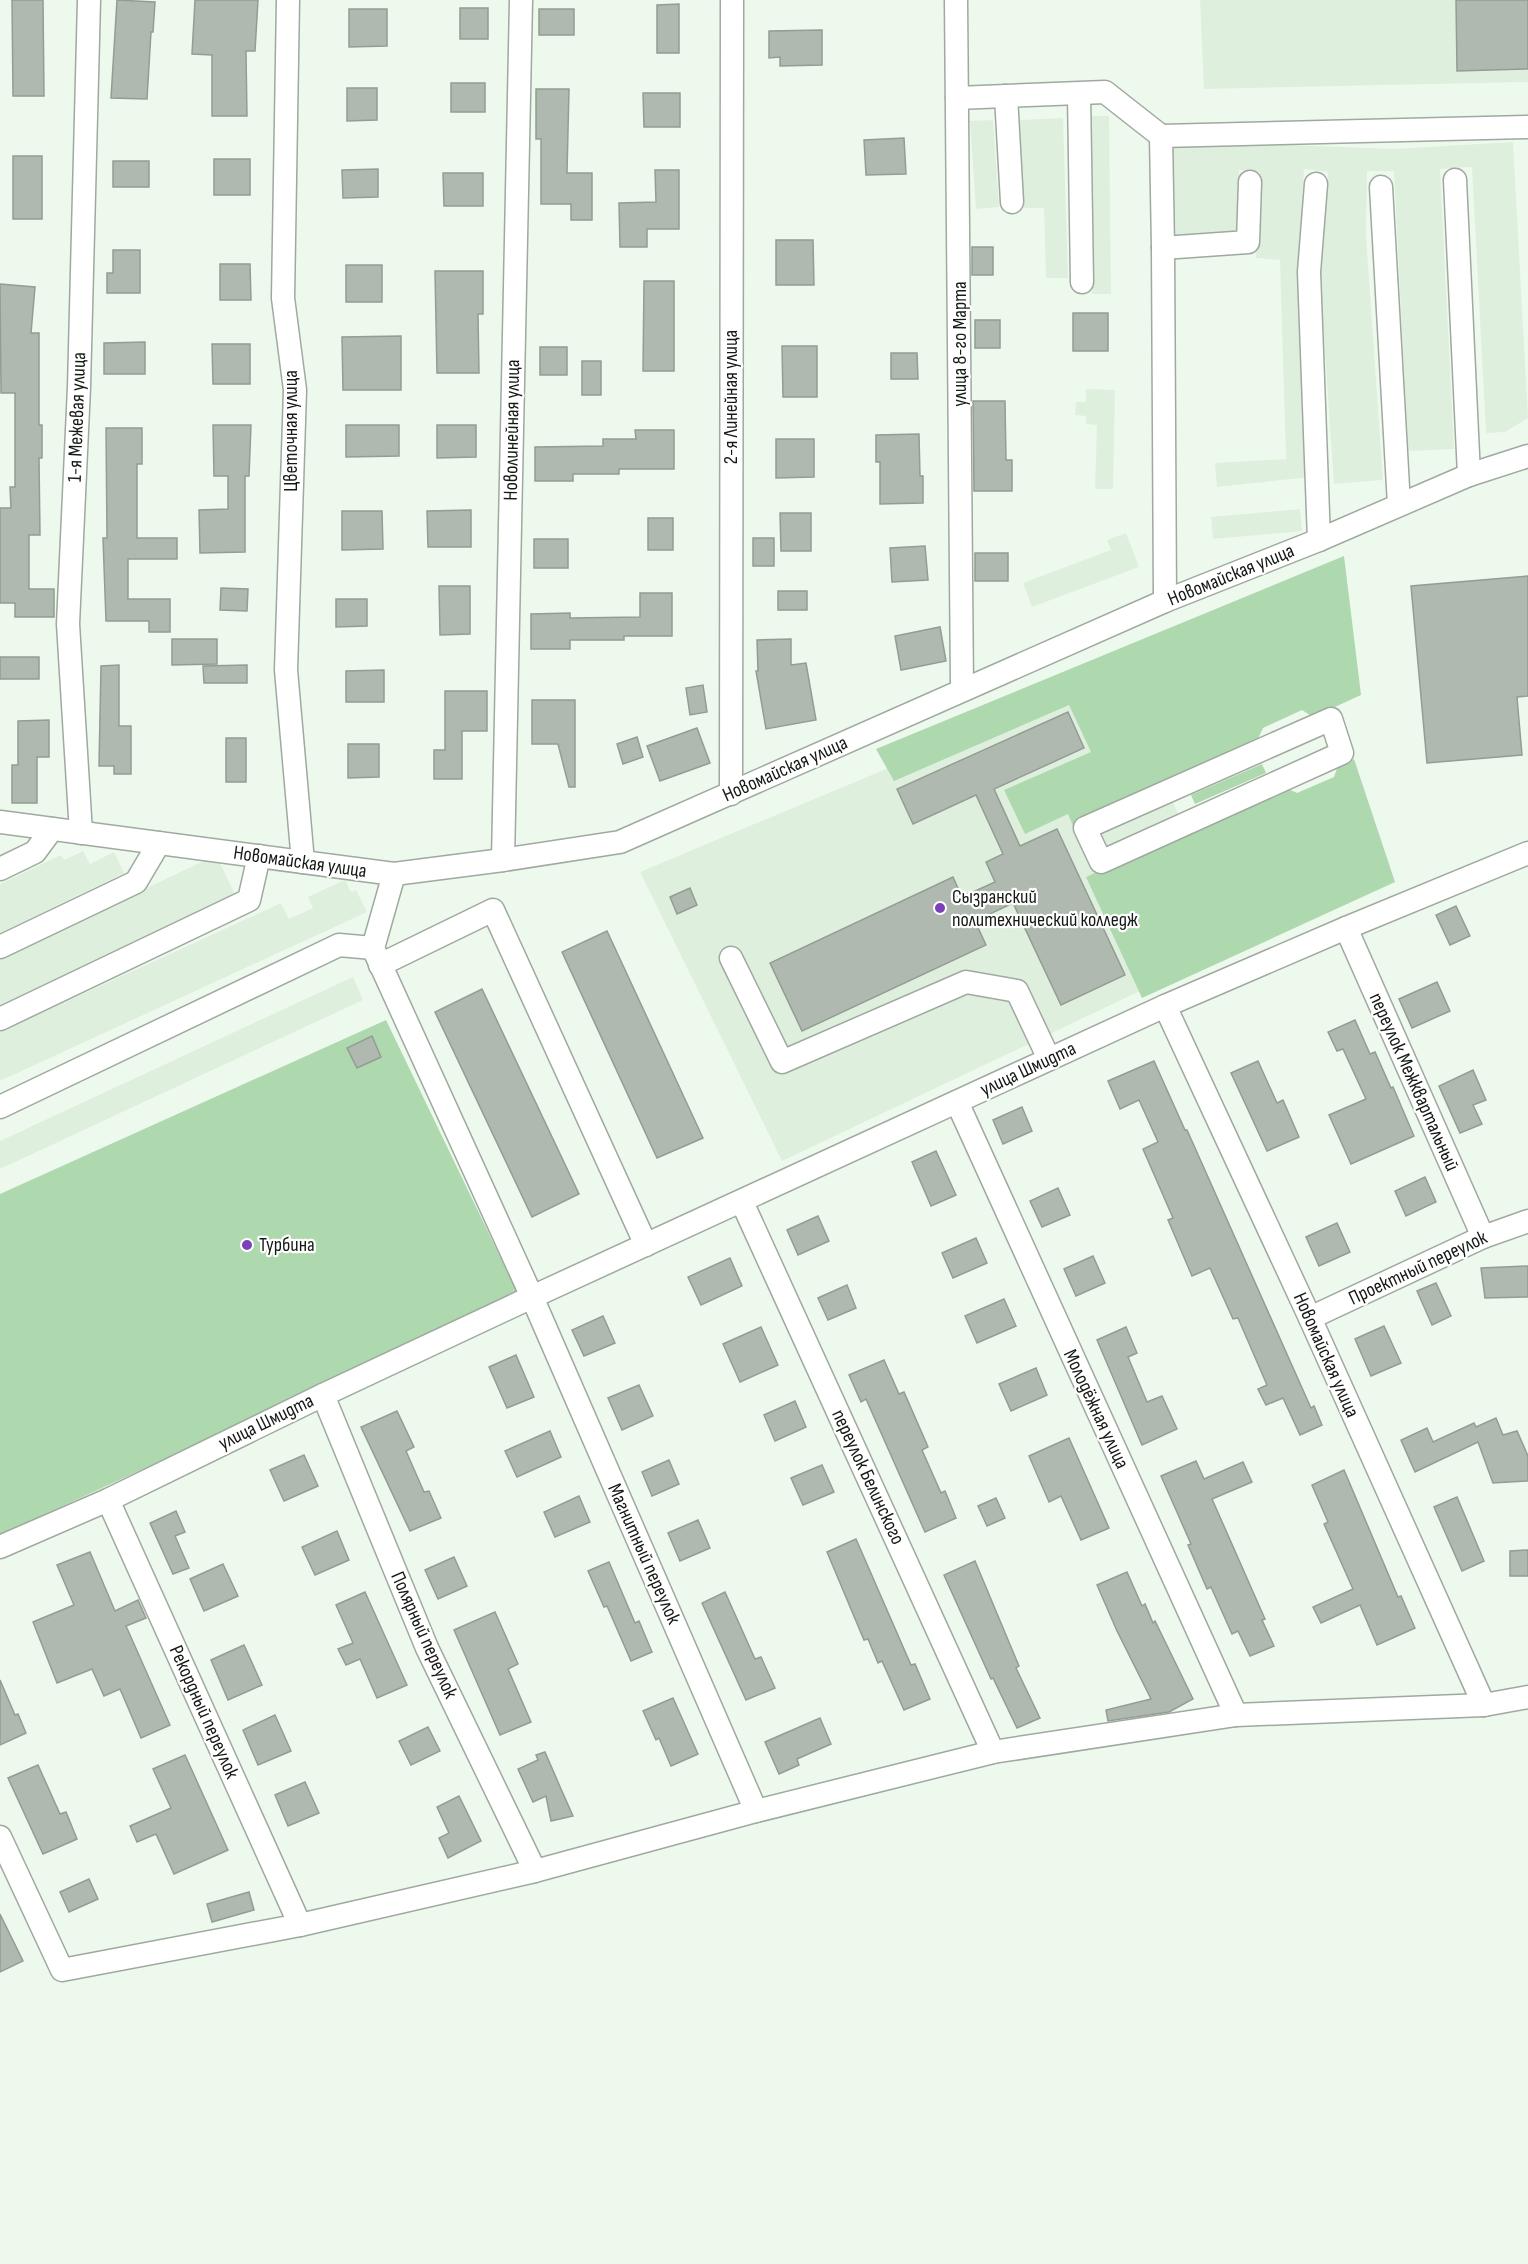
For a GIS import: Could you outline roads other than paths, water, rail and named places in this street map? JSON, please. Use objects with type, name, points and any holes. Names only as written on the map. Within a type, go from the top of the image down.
[{"type":"street","name":"1-я Межевая улица","points":[[81,832],[68,624],[79,387],[89,0]]},
{"type":"street","name":"Цветочная улица","points":[[288,0],[283,298],[295,390],[286,670],[303,862]]},
{"type":"street","name":"Новолинейная улица","points":[[503,860],[521,0]]},
{"type":"street","name":"2-я Линейная улица","points":[[731,794],[732,0]]},
{"type":"street","name":"улица 8-го Марта","points":[[956,0],[963,689]]},
{"type":"street","points":[[957,98],[1105,92],[1161,136],[1528,127]]},
{"type":"street","points":[[1079,94],[1082,282]]},
{"type":"street","points":[[1006,96],[1012,202]]},
{"type":"street","points":[[1161,136],[1165,601]]},
{"type":"street","points":[[1455,180],[1469,475]]},
{"type":"street","points":[[1163,248],[1248,242],[1250,182]]},
{"type":"street","points":[[1316,184],[1310,272],[1319,540]]},
{"type":"street","points":[[1381,187],[1399,505]]},
{"type":"street","name":"Новомайская улица","points":[[0,822],[394,874],[620,842],[1165,601],[1319,540],[1469,475],[1528,456]]},
{"type":"street","points":[[1331,719],[1342,753],[1101,862],[1085,828],[1264,748],[1331,719]]},
{"type":"street","points":[[1264,748],[1279,781]]},
{"type":"street","points":[[0,869],[35,852],[52,829]]},
{"type":"street","points":[[0,947],[136,882],[159,843]]},
{"type":"street","name":"улица Шмидта","points":[[0,1547],[108,1500],[532,1296],[742,1202],[1165,1006],[1528,853]]},
{"type":"street","points":[[0,1019],[249,900],[259,856]]},
{"type":"street","points":[[394,874],[376,957],[532,1296]]},
{"type":"street","points":[[0,1107],[339,945],[376,957],[493,910],[646,1245]]},
{"type":"street","name":"переулок Межквартальный","points":[[1346,928],[1483,1237]]},
{"type":"street","points":[[731,958],[782,1062],[966,982],[1017,991],[1049,1059]]},
{"type":"street","name":"Новомайская улица","points":[[1165,1006],[1310,1318],[1484,1705]]},
{"type":"street","name":"Молодёжная улица","points":[[957,1102],[1236,1715]]},
{"type":"street","name":"переулок Белинского","points":[[742,1202],[993,1752]]},
{"type":"street","name":"Проектный переулок","points":[[1310,1318],[1483,1237],[1528,1221]]},
{"type":"street","name":"Магнитный переулок","points":[[532,1296],[756,1810]]},
{"type":"street","name":"Полярный переулок","points":[[323,1395],[427,1648],[535,1871]]},
{"type":"street","name":"Рекордный переулок","points":[[108,1500],[300,1925]]},
{"type":"street","points":[[0,1837],[62,1970],[300,1925],[535,1871],[756,1810],[993,1752],[1236,1715],[1484,1705],[1528,1697]]},
{"type":"place","name":"Сызранский политехнический колледж","points":[[940,908]]},
{"type":"place","name":"Турбина","points":[[247,1245]]}]
